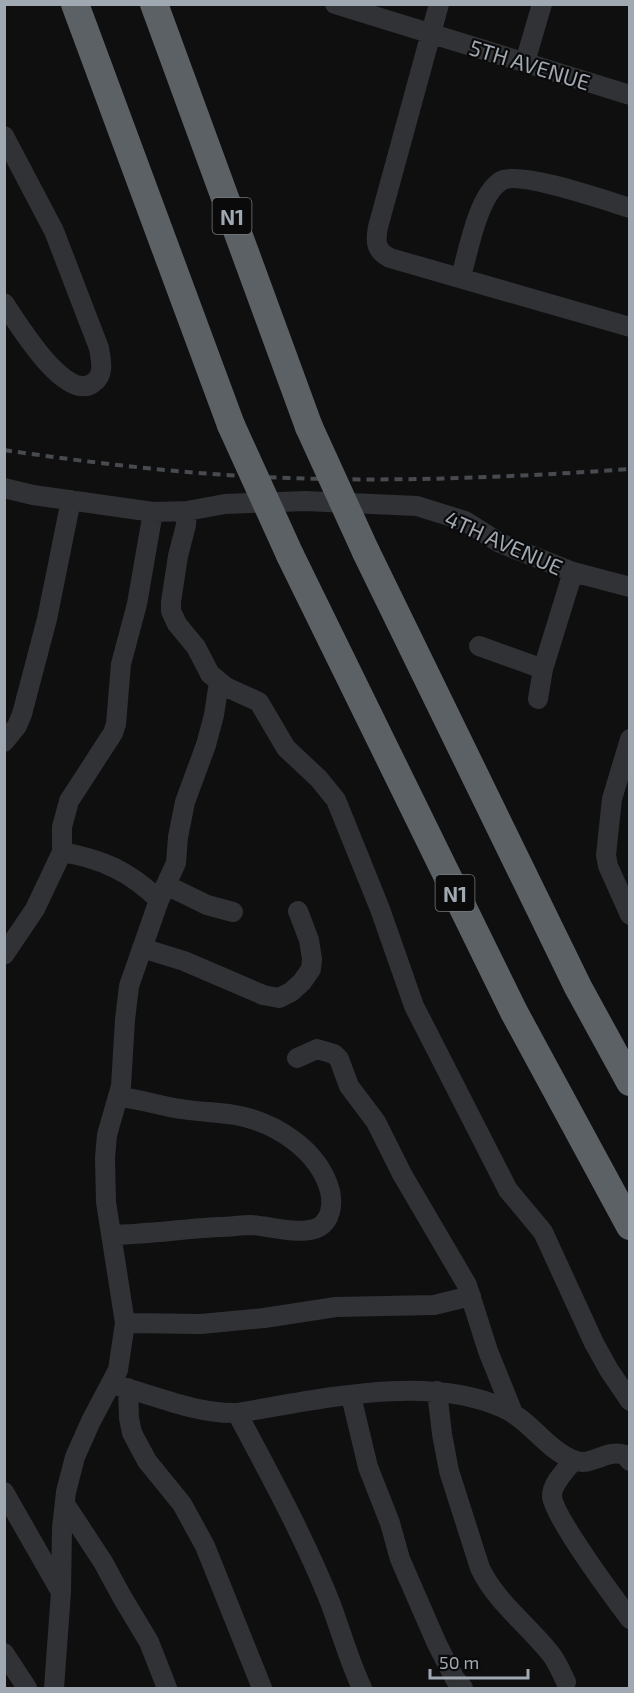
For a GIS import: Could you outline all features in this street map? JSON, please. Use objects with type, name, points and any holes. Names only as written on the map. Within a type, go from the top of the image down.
[{"type":"highway","name":"N1","points":[[75,4],[231,425],[290,555],[514,1012],[630,1226]]},
{"type":"highway","name":"N1","points":[[154,4],[309,427],[366,552],[578,987],[630,1082]]},
{"type":"street","name":"5TH AVENUE","points":[[335,4],[630,95]]},
{"type":"street","points":[[439,4],[378,227],[376,244],[383,255],[390,258],[630,327]]},
{"type":"street","points":[[525,62],[542,4]]},
{"type":"street","points":[[4,136],[54,231],[99,348],[102,368],[96,381],[82,386],[57,372],[37,351],[4,303]]},
{"type":"street","points":[[461,278],[482,207],[492,189],[501,180],[511,177],[552,185],[630,208]]},
{"type":"street","name":"4TH AVENUE","points":[[4,489],[153,512],[187,511],[225,504],[305,501],[417,506],[465,521],[500,543],[573,572],[630,586]]},
{"type":"street","points":[[4,742],[17,726],[22,714],[47,619],[71,500]]},
{"type":"street","points":[[187,511],[171,602],[171,611],[177,624],[196,647],[210,674],[219,682],[259,702],[286,748],[320,779],[336,800],[380,909],[414,1006],[508,1190],[543,1232],[594,1343],[630,1401]]},
{"type":"street","points":[[4,955],[32,916],[62,852],[62,827],[69,801],[113,733],[116,724],[121,664],[137,604],[153,512]]},
{"type":"street","points":[[538,699],[543,669],[573,572]]},
{"type":"street","points":[[479,646],[543,669]]},
{"type":"street","points":[[219,682],[206,746],[185,802],[178,837],[176,863],[162,893],[129,986],[118,1097],[107,1135],[106,1203],[125,1323],[118,1370],[119,1386],[132,1433],[147,1461],[182,1504],[206,1546],[262,1689]]},
{"type":"street","points":[[630,739],[612,799],[606,855],[608,866],[630,915]]},
{"type":"street","points":[[62,852],[82,855],[115,867],[142,884],[162,893],[233,912]]},
{"type":"street","points":[[142,948],[184,962],[263,995],[279,998],[291,992],[311,969],[309,940],[298,911]]},
{"type":"street","points":[[297,1058],[317,1049],[334,1054],[339,1059],[349,1086],[376,1122],[398,1167],[471,1296],[488,1351],[513,1413]]},
{"type":"street","points":[[111,1235],[251,1225],[309,1230],[327,1221],[331,1202],[327,1184],[317,1163],[302,1147],[273,1128],[234,1115],[183,1110],[143,1100],[118,1097]]},
{"type":"street","points":[[125,1323],[201,1324],[264,1318],[336,1307],[434,1305],[471,1296]]},
{"type":"street","points":[[119,1386],[219,1414],[386,1392],[437,1391],[477,1398],[513,1413],[560,1453],[574,1460],[588,1462],[626,1452]]},
{"type":"street","points":[[54,1689],[61,1592],[62,1528],[75,1457],[91,1421],[119,1386]]},
{"type":"street","points":[[437,1391],[449,1471],[485,1580],[502,1602],[552,1655],[566,1682]]},
{"type":"street","points":[[351,1396],[368,1467],[390,1523],[400,1559],[437,1644],[454,1679],[463,1689]]},
{"type":"street","points":[[237,1413],[276,1483],[294,1522],[330,1602],[362,1689]]},
{"type":"street","points":[[574,1460],[555,1484],[553,1500],[582,1551],[630,1619]]},
{"type":"street","points":[[4,1492],[61,1592]]},
{"type":"street","points":[[65,1504],[103,1562],[149,1642],[167,1689]]},
{"type":"street","points":[[4,1653],[27,1689]]},
{"type":"railway","points":[[4,450],[146,468],[289,478],[460,478],[630,469]]}]
